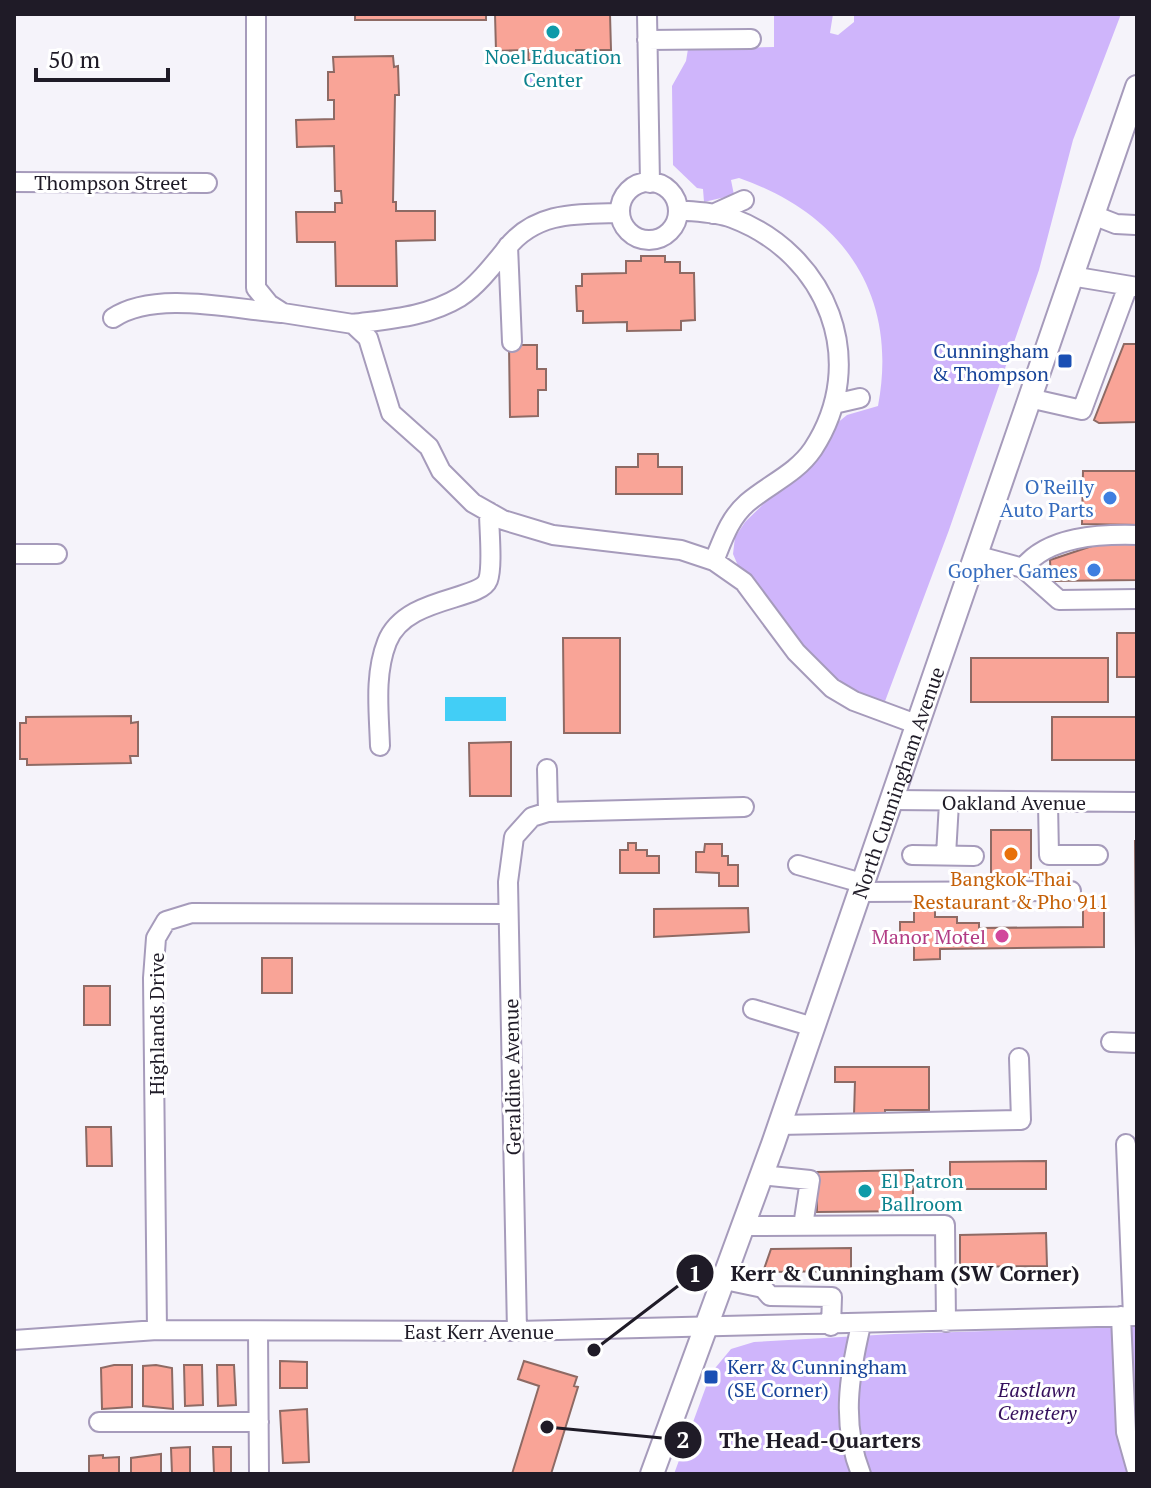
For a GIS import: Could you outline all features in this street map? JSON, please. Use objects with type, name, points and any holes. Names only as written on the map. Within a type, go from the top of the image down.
[{"type":"main road","name":"North Cunningham Avenue","points":[[652,1474],[744,1226],[1137,87]]},
{"type":"street","points":[[256,14],[256,288],[269,304],[288,313]]},
{"type":"street","points":[[647,14],[650,183]]},
{"type":"street","points":[[647,40],[751,39]]},
{"type":"street","name":"Thompson Street","points":[[14,182],[207,183]]},
{"type":"street","points":[[650,183],[671,193],[678,210],[672,228],[665,235],[646,240],[628,232],[620,213],[630,189],[650,183]]},
{"type":"street","points":[[712,214],[744,200]]},
{"type":"street","points":[[678,210],[731,217],[768,237],[816,282],[829,306],[839,355],[834,404],[813,449],[791,474],[746,504],[729,523],[714,561]]},
{"type":"street","points":[[113,318],[126,310],[156,302],[288,313],[353,324],[426,313],[462,296],[508,246],[541,220],[562,215],[620,213]]},
{"type":"street","points":[[1093,215],[1134,230]]},
{"type":"street","points":[[508,246],[512,342]]},
{"type":"street","points":[[1029,398],[1082,410],[1133,287],[1071,276]]},
{"type":"street","points":[[353,324],[368,338],[391,413],[429,447],[441,471],[456,487],[489,512],[503,520],[553,535],[681,550],[714,561],[744,582],[796,652],[832,688],[854,701],[916,724]]},
{"type":"street","points":[[834,404],[860,398]]},
{"type":"street","points":[[380,746],[378,687],[387,640],[406,618],[432,602],[481,590],[488,580],[489,512]]},
{"type":"street","points":[[1023,568],[1033,556],[1083,537],[1137,535]]},
{"type":"street","points":[[14,554],[57,554]]},
{"type":"street","points":[[975,555],[1023,568],[1059,600],[1137,599]]},
{"type":"street","points":[[547,769],[548,812],[744,807]]},
{"type":"street","name":"Oakland Avenue","points":[[890,800],[949,803],[1137,802]]},
{"type":"street","points":[[946,855],[949,803]]},
{"type":"street","points":[[1048,803],[1049,855],[1098,855]]},
{"type":"street","name":"Geraldine Avenue","points":[[517,1331],[508,914],[511,845],[521,826],[548,812]]},
{"type":"street","points":[[912,855],[974,856]]},
{"type":"street","points":[[798,865],[860,888],[1071,891]]},
{"type":"street","name":"Highlands Drive","points":[[157,1330],[153,978],[156,938],[166,921],[192,913],[508,914]]},
{"type":"street","points":[[753,1009],[813,1027]]},
{"type":"street","points":[[1111,1042],[1137,1043]]},
{"type":"street","points":[[779,1125],[1021,1120],[1019,1058]]},
{"type":"street","points":[[1126,1144],[1134,1272],[1126,1432],[1137,1471]]},
{"type":"street","points":[[761,1175],[810,1180],[803,1226]]},
{"type":"street","points":[[744,1226],[945,1225],[946,1322]]},
{"type":"street","points":[[725,1280],[763,1288],[770,1296],[832,1297],[831,1326]]},
{"type":"street","name":"East Kerr Avenue","points":[[14,1340],[157,1330],[517,1331],[831,1326],[1131,1316]]},
{"type":"street","points":[[861,1325],[848,1379],[849,1445],[861,1474]]},
{"type":"street","points":[[258,1332],[259,1474]]},
{"type":"street","points":[[99,1422],[259,1422]]},
{"type":"green space","points":[[774,14],[833,14],[830,33],[838,35],[854,22],[854,14],[1121,14],[1073,140],[1039,270],[949,530],[884,704],[834,679],[809,656],[757,584],[739,568],[733,554],[735,537],[745,522],[821,448],[836,424],[847,415],[878,406],[882,366],[880,329],[871,295],[855,264],[834,237],[808,213],[776,194],[739,178],[731,180],[734,195],[704,202],[703,189],[697,188],[673,165],[672,86],[686,61],[688,49],[774,47]]},
{"type":"green space","points":[[573,74],[573,89],[530,89],[530,75]]},
{"type":"green space","name":"Eastlawn Cemetery","points":[[1137,1326],[1137,1474],[674,1474],[711,1373],[731,1349],[754,1342],[894,1334]]},
{"type":"water","points":[[445,697],[506,697],[506,721],[445,721]]},
{"type":"building","name":"Noel Education Center","points":[[355,14],[486,14],[486,20],[355,20]]},
{"type":"building","name":"Noel Education Center","points":[[495,14],[610,14],[611,50],[576,50],[576,59],[528,60],[528,50],[496,51]]},
{"type":"building","points":[[393,56],[394,67],[398,66],[399,95],[395,95],[393,202],[396,202],[396,211],[435,211],[435,240],[396,241],[397,286],[336,286],[335,242],[297,242],[296,212],[335,212],[335,203],[342,203],[341,191],[335,191],[334,146],[297,147],[296,120],[334,119],[334,100],[328,100],[328,72],[334,72],[333,57]]},
{"type":"building","points":[[641,256],[665,256],[665,262],[680,262],[680,273],[694,273],[695,320],[681,321],[681,330],[627,331],[627,322],[583,323],[583,311],[577,311],[576,286],[582,286],[582,274],[626,273],[626,261],[641,261]]},
{"type":"building","points":[[1124,344],[1137,344],[1137,422],[1099,423],[1094,420]]},
{"type":"building","points":[[509,345],[537,345],[537,369],[546,369],[546,390],[538,390],[538,416],[510,417]]},
{"type":"building","points":[[638,454],[658,454],[658,467],[682,467],[682,494],[616,494],[616,467],[638,467]]},
{"type":"building","name":"O'Reilly Auto Parts","points":[[1083,471],[1137,471],[1137,525],[1082,524]]},
{"type":"building","name":"Gopher Games","points":[[1110,540],[1137,540],[1137,580],[1051,581],[1050,560]]},
{"type":"building","points":[[1117,633],[1137,633],[1137,677],[1117,677]]},
{"type":"building","points":[[563,638],[620,638],[620,733],[564,733]]},
{"type":"building","points":[[971,658],[1108,658],[1108,702],[971,702]]},
{"type":"building","points":[[131,716],[131,723],[138,722],[138,756],[130,756],[131,763],[27,765],[27,759],[20,759],[20,723],[26,723],[26,717]]},
{"type":"building","points":[[1052,717],[1137,717],[1137,760],[1052,760]]},
{"type":"building","points":[[511,742],[511,796],[470,796],[469,743]]},
{"type":"building","name":"Bangkok Thai Restaurant & Pho 911","points":[[991,830],[1031,830],[1031,877],[991,877]]},
{"type":"building","points":[[1137,841],[1137,951],[1136,951]]},
{"type":"building","points":[[628,843],[636,843],[636,850],[647,850],[647,856],[659,856],[659,873],[620,873],[620,850],[628,850]]},
{"type":"building","points":[[705,844],[722,844],[722,856],[728,856],[728,865],[738,865],[738,886],[719,886],[719,873],[696,872],[696,852],[704,852]]},
{"type":"building","name":"Manor Motel","points":[[935,903],[935,917],[957,917],[957,923],[979,923],[979,928],[1083,927],[1083,907],[1104,907],[1104,947],[940,949],[940,959],[914,960],[914,944],[900,944],[900,922],[914,922],[914,904]]},
{"type":"building","points":[[748,908],[749,932],[654,937],[654,909]]},
{"type":"building","points":[[262,958],[292,958],[292,993],[262,993]]},
{"type":"building","points":[[84,986],[110,986],[110,1025],[84,1025]]},
{"type":"building","points":[[835,1067],[929,1067],[929,1110],[885,1110],[885,1116],[854,1115],[855,1082],[835,1082]]},
{"type":"building","points":[[86,1127],[111,1127],[112,1166],[87,1166]]},
{"type":"building","points":[[1046,1161],[1046,1189],[950,1189],[950,1162]]},
{"type":"building","name":"El Patron Ballroom","points":[[913,1170],[913,1211],[817,1212],[817,1172]]},
{"type":"building","points":[[1046,1233],[1047,1266],[960,1267],[960,1235]]},
{"type":"building","points":[[851,1248],[851,1271],[763,1272],[771,1249]]},
{"type":"building","points":[[280,1361],[307,1362],[307,1388],[280,1388]]},
{"type":"building","points":[[524,1361],[577,1377],[574,1386],[578,1387],[551,1474],[512,1474],[539,1386],[518,1379]]},
{"type":"building","points":[[132,1365],[132,1407],[102,1409],[101,1368]]},
{"type":"building","points":[[184,1365],[202,1365],[203,1405],[185,1406]]},
{"type":"building","points":[[217,1365],[234,1365],[236,1405],[218,1406]]},
{"type":"building","points":[[143,1366],[172,1368],[173,1409],[143,1406]]},
{"type":"building","points":[[307,1409],[309,1462],[283,1463],[280,1411]]},
{"type":"building","points":[[190,1447],[190,1474],[172,1474],[171,1448]]},
{"type":"building","points":[[213,1447],[231,1447],[231,1474],[214,1474]]},
{"type":"building","points":[[161,1454],[161,1474],[131,1474],[131,1458]]},
{"type":"building","points":[[103,1455],[103,1458],[119,1457],[119,1474],[89,1474],[89,1456]]},
{"type":"place","name":"Noel Education Center","points":[[553,32]]},
{"type":"place","name":"Cunningham & Thompson","points":[[1065,361]]},
{"type":"place","name":"O'Reilly Auto Parts","points":[[1110,498]]},
{"type":"place","name":"Gopher Games","points":[[1094,570]]},
{"type":"place","name":"Bangkok Thai Restaurant & Pho 911","points":[[1011,854]]},
{"type":"place","name":"Manor Motel","points":[[1002,936]]},
{"type":"place","name":"El Patron Ballroom","points":[[865,1191]]},
{"type":"place","name":"Kerr & Cunningham (SW Corner)","points":[[594,1350]]},
{"type":"place","name":"Kerr & Cunningham (SE Corner)","points":[[711,1377]]},
{"type":"place","name":"The Head-Quarters","points":[[547,1427]]}]
